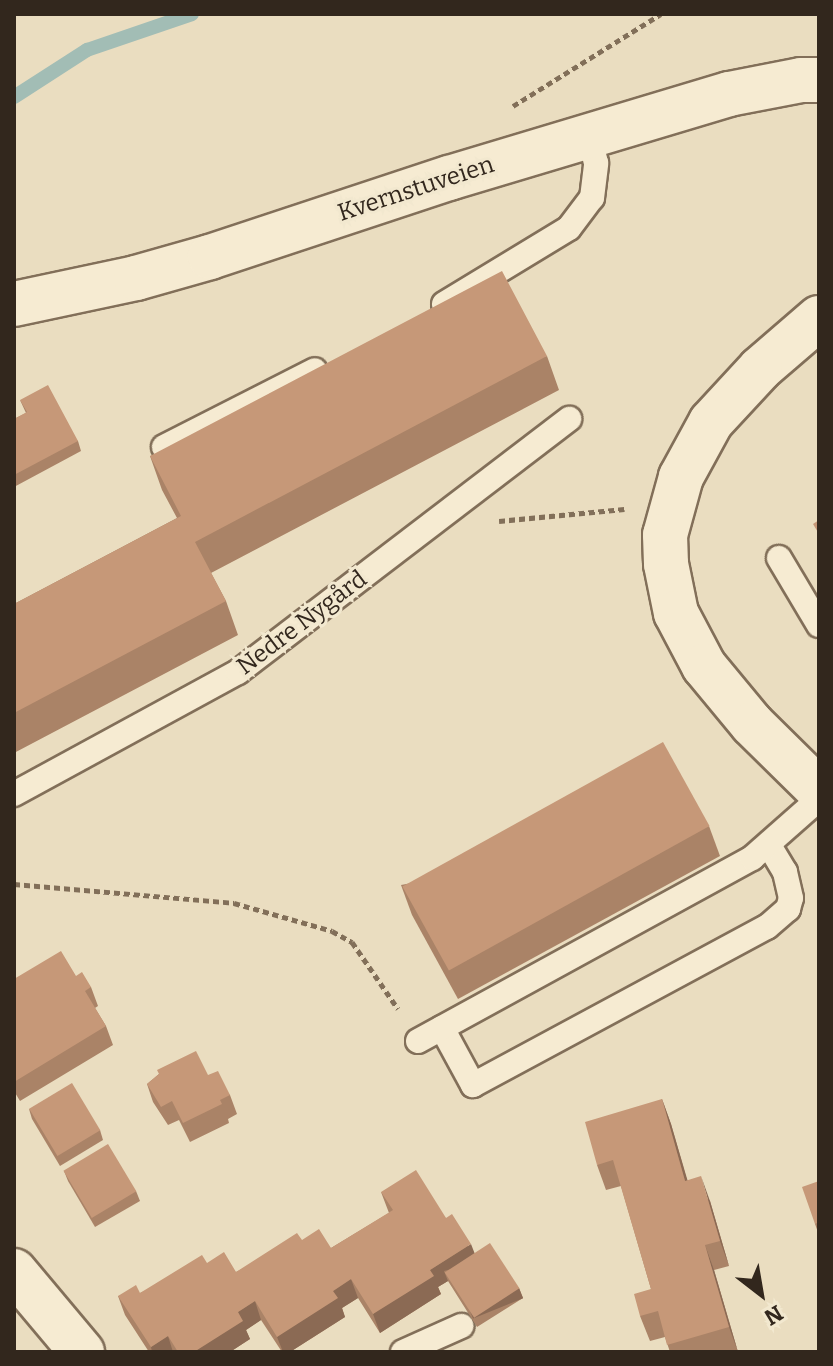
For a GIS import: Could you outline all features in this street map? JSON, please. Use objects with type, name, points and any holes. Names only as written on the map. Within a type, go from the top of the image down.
[{"type":"street","name":"Kvernstuveien","points":[[14,304],[136,278],[210,257],[589,134],[729,94],[801,80],[819,80]]},
{"type":"street","points":[[819,318],[760,369],[711,422],[687,463],[669,510],[666,564],[676,613],[689,641],[728,696],[819,790]]},
{"type":"street","points":[[14,1271],[82,1352]]},
{"type":"lane","points":[[418,318],[569,228],[592,198],[596,163],[589,134]]},
{"type":"lane","points":[[164,447],[333,361]]},
{"type":"lane","name":"Nedre Nygård","points":[[14,794],[238,672],[569,419]]},
{"type":"lane","points":[[779,558],[819,625]]},
{"type":"lane","points":[[418,1041],[733,870],[769,845],[819,799]]},
{"type":"lane","points":[[442,1028],[473,1085],[767,927],[788,909],[791,898],[785,872],[769,845]]},
{"type":"lane","points":[[403,1352],[461,1326]]},
{"type":"path","points":[[509,109],[661,14]]},
{"type":"path","points":[[435,523],[484,523],[639,508],[669,510]]},
{"type":"path","points":[[14,884],[255,906],[340,934],[352,942],[382,985]]},
{"type":"building","points":[[502,271],[547,356],[195,542],[226,601],[14,713],[14,604],[181,516],[150,456]]},
{"type":"building","points":[[48,385],[78,441],[14,475],[14,419],[27,412],[20,400]]},
{"type":"building","points":[[819,520],[819,534],[813,524]]},
{"type":"building","points":[[663,742],[710,826],[449,970],[402,886]]},
{"type":"building","points":[[61,951],[76,976],[82,972],[91,987],[85,991],[106,1026],[14,1082],[14,979]]},
{"type":"building","points":[[196,1051],[208,1075],[218,1071],[230,1095],[220,1100],[222,1104],[183,1123],[172,1101],[161,1107],[147,1084],[159,1074],[157,1070]]},
{"type":"building","points":[[72,1083],[100,1130],[57,1156],[29,1109]]},
{"type":"building","points":[[662,1099],[685,1181],[701,1176],[720,1241],[705,1245],[729,1327],[667,1345],[658,1311],[640,1316],[634,1294],[651,1289],[613,1160],[597,1165],[585,1122]]},
{"type":"building","points":[[108,1144],[136,1191],[92,1218],[63,1171]]},
{"type":"building","points":[[416,1170],[446,1218],[452,1214],[471,1244],[430,1270],[434,1276],[373,1314],[351,1279],[333,1291],[338,1298],[277,1337],[255,1301],[238,1312],[243,1321],[194,1352],[178,1352],[168,1336],[151,1347],[118,1296],[136,1285],[140,1293],[202,1255],[207,1263],[224,1252],[236,1272],[297,1233],[302,1240],[319,1229],[331,1248],[393,1210],[381,1192]]},
{"type":"building","points":[[819,1181],[819,1222],[815,1224],[802,1187]]},
{"type":"building","points":[[490,1243],[519,1288],[474,1318],[445,1272]]},
{"type":"waterway","points":[[14,97],[87,50],[192,14]]}]
